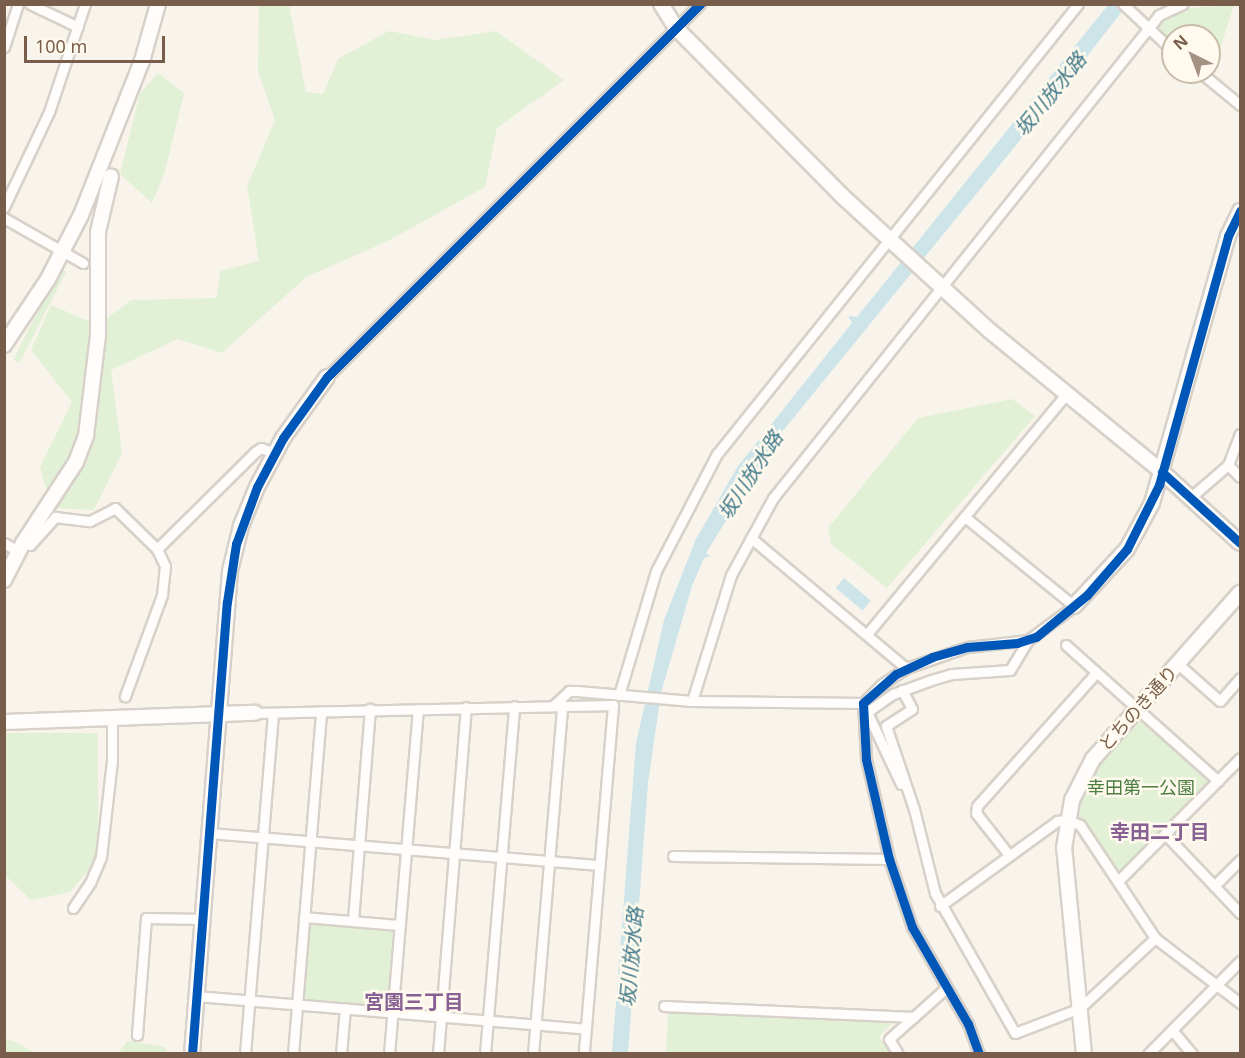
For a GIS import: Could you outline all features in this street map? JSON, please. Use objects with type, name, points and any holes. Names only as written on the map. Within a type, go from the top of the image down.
[{"type":"street","points":[[4,47],[18,4]]},
{"type":"street","points":[[30,4],[78,27]]},
{"type":"street","points":[[4,207],[49,112],[85,4]]},
{"type":"street","points":[[661,4],[676,28],[841,195],[938,283],[1066,394],[1162,472],[1240,543]]},
{"type":"street","points":[[192,1053],[227,602],[236,544],[246,512],[274,453],[327,377],[700,4]]},
{"type":"street","points":[[624,695],[652,582],[695,491],[746,415],[892,242],[1078,4]]},
{"type":"street","points":[[1123,4],[1161,40]]},
{"type":"street","points":[[689,701],[722,597],[751,537],[796,466],[938,283],[1047,159],[1146,26],[1162,11],[1183,4]]},
{"type":"street","points":[[4,345],[62,252],[142,61],[157,5]]},
{"type":"street","points":[[1215,84],[1240,105]]},
{"type":"street","points":[[4,580],[20,547],[76,462],[86,436],[98,335],[98,232],[111,176]]},
{"type":"street","points":[[533,1053],[550,861],[558,705],[569,692],[689,701],[865,708],[902,690],[952,674],[1010,670],[1028,640],[1074,606],[1127,549],[1145,518],[1162,472],[1228,236],[1240,211]]},
{"type":"street","points":[[4,218],[83,263]]},
{"type":"street","points":[[867,634],[1066,394]]},
{"type":"street","points":[[1191,497],[1228,465],[1240,434]]},
{"type":"street","points":[[157,549],[255,452],[261,448],[274,453]]},
{"type":"street","points":[[1228,465],[1240,477]]},
{"type":"street","points":[[4,543],[20,547],[30,545],[55,517],[83,522],[116,508],[157,549],[165,566],[162,595],[125,696]]},
{"type":"street","points":[[965,517],[1074,606]]},
{"type":"street","points":[[751,537],[906,668]]},
{"type":"street","name":"とちのき通り","points":[[1084,1053],[1064,848],[1068,820],[1080,779],[1137,708],[1240,593]]},
{"type":"street","points":[[979,1053],[968,1024],[912,927],[889,859],[866,759],[865,708],[882,684],[906,668],[967,647],[1028,640]]},
{"type":"street","points":[[1066,645],[1218,782]]},
{"type":"street","points":[[1178,664],[1220,701],[1240,678]]},
{"type":"street","points":[[1010,855],[976,813],[977,806],[1096,673]]},
{"type":"street","points":[[902,690],[912,709],[886,726],[940,906],[977,964],[1015,1033],[1080,1008],[1155,938]]},
{"type":"street","points":[[4,722],[112,720],[370,709],[613,705],[584,1053]]},
{"type":"street","points":[[485,1053],[514,706]]},
{"type":"street","points":[[438,1053],[466,707]]},
{"type":"street","points":[[390,1053],[418,708]]},
{"type":"street","points":[[865,708],[879,732],[891,768],[908,794]]},
{"type":"street","points":[[353,920],[370,709]]},
{"type":"street","points":[[293,1053],[321,711]]},
{"type":"street","points":[[245,1053],[273,713]]},
{"type":"street","points":[[73,908],[90,883],[101,857],[112,762],[112,720]]},
{"type":"street","points":[[1118,881],[1240,758]]},
{"type":"street","points":[[940,906],[1057,821],[1068,820],[1080,825],[1155,938],[1240,1003]]},
{"type":"street","points":[[209,833],[600,865]]},
{"type":"street","points":[[1165,834],[1240,913]]},
{"type":"street","points":[[673,856],[889,859]]},
{"type":"street","points":[[1214,886],[1240,860]]},
{"type":"street","points":[[304,917],[400,925]]},
{"type":"street","points":[[137,1035],[146,918],[203,919]]},
{"type":"street","points":[[1148,1053],[1240,961]]},
{"type":"street","points":[[898,1053],[889,1039],[946,988]]},
{"type":"street","points":[[196,996],[585,1029]]},
{"type":"street","points":[[664,1006],[914,1017]]},
{"type":"street","points":[[341,1053],[345,1008]]},
{"type":"street","points":[[1172,1030],[1192,1053]]},
{"type":"green space","points":[[259,5],[289,5],[306,92],[323,94],[338,59],[389,31],[436,40],[496,31],[564,80],[497,128],[485,187],[388,241],[306,277],[222,353],[178,339],[111,370],[122,453],[94,510],[52,508],[40,467],[72,402],[31,350],[51,305],[98,325],[131,300],[217,298],[220,271],[259,261],[247,186],[275,120],[258,72]]},
{"type":"green space","points":[[1234,5],[1221,46],[1221,24],[1161,24],[1161,35],[1153,28],[1173,9]]},
{"type":"green space","points":[[158,73],[184,93],[165,172],[152,203],[120,174],[140,93]]},
{"type":"green space","points":[[60,268],[66,271],[19,363],[13,360]]},
{"type":"green space","points":[[1012,399],[1035,416],[887,588],[831,544],[828,528],[918,418]]},
{"type":"green space","name":"幸田第一公園","points":[[1137,721],[1144,722],[1210,781],[1118,878],[1071,812],[1099,763]]},
{"type":"green space","points":[[4,733],[98,733],[98,859],[70,892],[31,900],[5,875]]},
{"type":"green space","points":[[311,922],[395,932],[386,1008],[305,1002],[302,998],[308,925]]},
{"type":"green space","points":[[668,1011],[894,1021],[879,1037],[892,1053],[666,1053]]},
{"type":"green space","points":[[5,1038],[17,1043],[35,1053],[5,1053]]},
{"type":"green space","points":[[128,1041],[165,1047],[167,1053],[118,1053]]},
{"type":"water","name":"坂川放水路","points":[[1108,5],[1127,5],[1056,96],[1058,99],[1052,101],[777,438],[706,553],[710,556],[704,558],[692,586],[661,693],[648,783],[628,1053],[612,1054],[636,743],[664,620],[696,539],[738,466],[852,323],[848,316],[857,317]]},
{"type":"water","points":[[844,578],[871,600],[862,610],[836,588]]},
{"type":"cycle path","points":[[192,1054],[227,602],[236,544],[257,487],[283,438],[327,377],[700,4]]},
{"type":"cycle path","points":[[979,1054],[968,1024],[912,927],[889,859],[866,759],[863,703],[896,674],[932,657],[967,647],[1017,643],[1036,637],[1087,595],[1127,549],[1159,485],[1228,236],[1240,211]]},
{"type":"cycle path","points":[[1162,472],[1240,543]]},
{"type":"district","name":"幸田二丁目","points":[[1160,831]]},
{"type":"district","name":"宮園三丁目","points":[[414,1001]]}]
